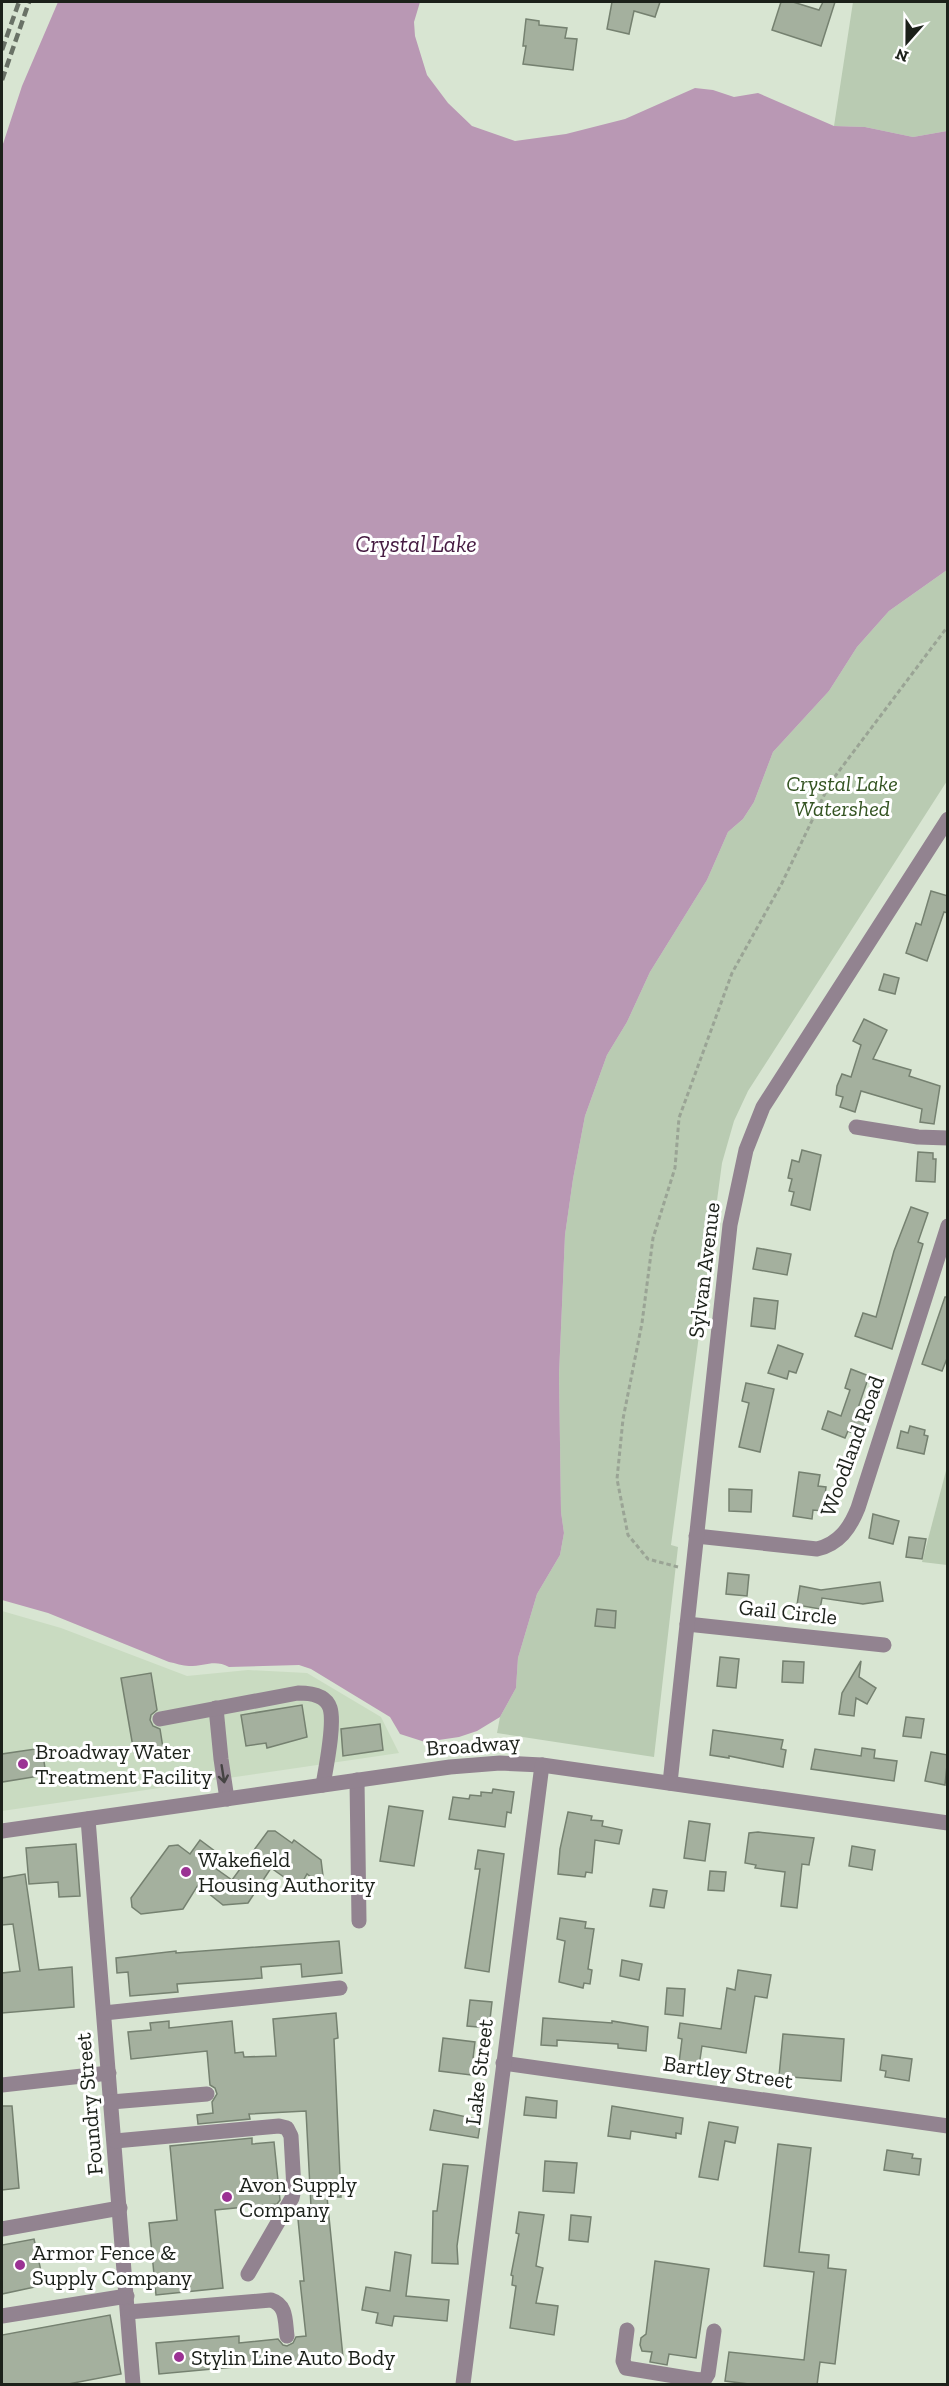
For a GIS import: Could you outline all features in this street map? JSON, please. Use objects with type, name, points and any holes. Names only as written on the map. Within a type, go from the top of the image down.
[{"type":"street","name":"Sylvan Avenue","points":[[670,1783],[730,1225],[754,1126],[794,1056],[948,819]]},
{"type":"street","points":[[856,1127],[918,1137],[948,1138]]},
{"type":"street","name":"Woodland Road","points":[[696,1536],[817,1549],[831,1545],[845,1533],[855,1516],[948,1226]]},
{"type":"street","name":"Gail Circle","points":[[687,1624],[884,1645]]},
{"type":"street","points":[[160,1719],[298,1693],[309,1693],[327,1702],[330,1708],[331,1719],[323,1785]]},
{"type":"street","points":[[216,1708],[220,1759],[227,1799]]},
{"type":"street","name":"Broadway","points":[[2,1832],[450,1767],[500,1763],[542,1765],[948,1823]]},
{"type":"street","name":"Lake Street","points":[[463,2385],[542,1765]]},
{"type":"street","points":[[357,1780],[359,1921]]},
{"type":"street","name":"Foundry Street","points":[[88,1819],[133,2385]]},
{"type":"street","points":[[104,2013],[340,1988]]},
{"type":"street","name":"Bartley Street","points":[[503,2063],[948,2126]]},
{"type":"street","points":[[2,2085],[109,2073]]},
{"type":"street","points":[[111,2102],[207,2094]]},
{"type":"street","points":[[115,2141],[281,2126],[289,2130],[294,2189],[292,2198],[248,2274]]},
{"type":"street","points":[[2,2229],[120,2208]]},
{"type":"street","points":[[2,2316],[127,2296]]},
{"type":"street","points":[[128,2312],[274,2301],[283,2308],[287,2336]]},
{"type":"street","points":[[627,2330],[624,2366],[639,2378],[699,2380],[705,2379],[708,2374],[714,2331]]},
{"type":"path","points":[[693,1571],[648,1559],[628,1535],[617,1479],[623,1419],[642,1323],[653,1238],[675,1168],[679,1118],[732,973],[782,884],[830,783],[948,626]]},
{"type":"shaded area","points":[[2,1611],[61,1628],[187,1676],[248,1670],[307,1673],[381,1717],[399,1753],[2,1811]]},
{"type":"green space","points":[[853,2],[947,2],[947,131],[913,137],[865,127],[834,126]]},
{"type":"green space","name":"Crystal Lake Watershed","points":[[947,570],[947,781],[748,1091],[734,1121],[722,1163],[671,1545],[678,1547],[654,1757],[497,1733],[500,1717],[516,1688],[518,1658],[537,1594],[560,1555],[564,1533],[561,1512],[559,1375],[565,1235],[585,1116],[607,1055],[627,1022],[650,972],[707,880],[728,832],[743,819],[754,802],[773,752],[829,691],[857,647],[889,611]]},
{"type":"green space","points":[[947,1467],[947,1565],[922,1562]]},
{"type":"water","name":"Crystal Lake","points":[[58,2],[420,2],[414,22],[415,36],[427,75],[448,103],[472,126],[515,141],[566,134],[625,119],[695,88],[713,90],[734,97],[758,93],[834,126],[865,127],[913,137],[947,131],[947,570],[889,611],[857,647],[829,691],[773,752],[754,802],[743,819],[728,832],[707,880],[650,972],[627,1022],[607,1055],[585,1116],[565,1235],[559,1375],[561,1512],[564,1533],[560,1555],[537,1594],[518,1658],[516,1688],[500,1717],[477,1731],[459,1737],[425,1742],[400,1734],[390,1717],[311,1669],[299,1665],[229,1667],[214,1663],[195,1666],[182,1665],[169,1662],[48,1613],[2,1600],[2,147],[22,86]]},
{"type":"building","points":[[612,2],[660,2],[655,17],[634,11],[629,34],[607,29]]},
{"type":"building","points":[[781,2],[793,2],[819,10],[823,2],[835,2],[821,46],[772,30]]},
{"type":"building","points":[[526,19],[539,21],[539,25],[567,28],[565,38],[577,39],[573,70],[523,64]]},
{"type":"building","points":[[931,891],[948,896],[948,913],[944,912],[927,961],[906,953],[916,923],[921,925]]},
{"type":"building","points":[[884,974],[899,978],[895,994],[879,990]]},
{"type":"building","points":[[864,1019],[887,1030],[873,1059],[911,1070],[909,1076],[940,1086],[934,1124],[920,1122],[922,1109],[861,1091],[855,1112],[840,1107],[843,1097],[836,1095],[837,1086],[842,1074],[851,1077],[861,1045],[853,1041]]},
{"type":"building","points":[[802,1150],[821,1155],[810,1210],[791,1205],[794,1192],[789,1191],[792,1179],[788,1178],[792,1160],[799,1162]]},
{"type":"building","points":[[918,1152],[933,1153],[933,1159],[936,1159],[935,1182],[916,1181]]},
{"type":"building","points":[[911,1207],[928,1213],[918,1242],[923,1244],[892,1349],[855,1336],[863,1313],[876,1317],[894,1251]]},
{"type":"building","points":[[757,1248],[791,1254],[787,1275],[753,1269]]},
{"type":"building","points":[[945,1297],[948,1297],[948,1356],[942,1371],[922,1364]]},
{"type":"building","points":[[754,1298],[778,1301],[775,1329],[751,1326]]},
{"type":"building","points":[[778,1345],[803,1354],[796,1373],[789,1371],[787,1379],[768,1373]]},
{"type":"building","points":[[851,1369],[869,1376],[856,1414],[870,1419],[863,1437],[848,1431],[845,1438],[822,1429],[828,1411],[841,1416],[850,1390],[845,1388]]},
{"type":"building","points":[[746,1383],[774,1389],[760,1452],[739,1447],[749,1403],[742,1401]]},
{"type":"building","points":[[910,1426],[925,1430],[924,1435],[928,1436],[924,1454],[897,1448],[901,1431],[908,1433]]},
{"type":"building","points":[[799,1472],[820,1475],[818,1486],[826,1487],[823,1511],[813,1510],[812,1519],[793,1516]]},
{"type":"building","points":[[729,1489],[752,1490],[751,1512],[729,1511]]},
{"type":"building","points":[[873,1514],[899,1521],[893,1544],[869,1538]]},
{"type":"building","points":[[909,1537],[926,1539],[922,1559],[906,1557]]},
{"type":"building","points":[[728,1573],[749,1575],[747,1596],[726,1594]]},
{"type":"building","points":[[880,1582],[883,1601],[863,1604],[822,1598],[820,1609],[797,1605],[800,1586],[821,1590]]},
{"type":"building","points":[[597,1609],[616,1611],[615,1628],[595,1626]]},
{"type":"building","points":[[720,1657],[739,1659],[736,1688],[717,1686]]},
{"type":"building","points":[[783,1661],[804,1662],[803,1683],[782,1682]]},
{"type":"building","points":[[861,1661],[859,1677],[876,1688],[867,1704],[856,1698],[854,1716],[839,1714],[842,1693]]},
{"type":"building","points":[[151,1673],[157,1710],[151,1715],[150,1720],[153,1726],[160,1729],[163,1748],[134,1753],[121,1678]]},
{"type":"building","points":[[302,1705],[307,1737],[267,1748],[266,1743],[246,1746],[241,1715]]},
{"type":"building","points":[[906,1717],[924,1719],[921,1738],[903,1736]]},
{"type":"building","points":[[380,1724],[383,1750],[343,1756],[341,1729]]},
{"type":"building","points":[[713,1730],[783,1740],[781,1749],[786,1750],[783,1767],[729,1756],[729,1758],[710,1755]]},
{"type":"building","name":"Broadway Water Treatment Facility","points":[[42,1748],[46,1775],[2,1782],[2,1754]]},
{"type":"building","points":[[862,1748],[875,1750],[874,1758],[897,1761],[894,1781],[811,1769],[815,1749],[861,1756]]},
{"type":"building","points":[[931,1752],[948,1755],[945,1785],[925,1781]]},
{"type":"building","points":[[493,1789],[514,1792],[511,1813],[507,1812],[505,1827],[449,1819],[453,1797],[469,1799],[470,1795],[481,1796],[481,1792],[492,1793]]},
{"type":"building","points":[[389,1806],[423,1811],[414,1866],[380,1861]]},
{"type":"building","points":[[568,1812],[592,1816],[591,1820],[603,1821],[602,1826],[622,1830],[619,1844],[595,1840],[592,1873],[586,1872],[585,1877],[558,1874],[560,1849]]},
{"type":"building","points":[[689,1821],[710,1824],[705,1861],[684,1858]]},
{"type":"building","name":"Wakefield Housing Authority","points":[[268,1831],[275,1831],[292,1843],[294,1840],[321,1860],[323,1876],[312,1878],[307,1874],[303,1881],[291,1882],[271,1868],[248,1903],[223,1905],[198,1885],[183,1909],[141,1914],[132,1907],[131,1898],[169,1846],[178,1845],[190,1854],[200,1840],[216,1852],[208,1863],[232,1880]]},
{"type":"building","points":[[749,1833],[814,1838],[809,1865],[802,1864],[797,1908],[781,1906],[785,1872],[755,1868],[756,1865],[745,1863]]},
{"type":"building","points":[[76,1844],[80,1896],[59,1897],[58,1882],[29,1884],[26,1848]]},
{"type":"building","points":[[852,1846],[875,1850],[872,1870],[849,1866]]},
{"type":"building","points":[[478,1850],[504,1854],[489,1972],[465,1968],[480,1869],[475,1869]]},
{"type":"building","points":[[710,1871],[726,1872],[724,1891],[708,1890]]},
{"type":"building","points":[[25,1874],[39,1970],[72,1967],[74,2007],[2,2013],[2,1973],[20,1971],[13,1924],[2,1925],[2,1878]]},
{"type":"building","points":[[653,1889],[667,1891],[664,1908],[650,1906]]},
{"type":"building","points":[[560,1918],[586,1922],[585,1928],[594,1929],[588,1969],[592,1970],[590,1984],[584,1983],[583,1988],[559,1982],[565,1941],[557,1939]]},
{"type":"building","points":[[339,1941],[342,1973],[302,1977],[301,1964],[261,1967],[262,1978],[177,1984],[178,1992],[130,1996],[128,1972],[117,1973],[116,1958],[176,1951],[176,1953]]},
{"type":"building","points":[[622,1960],[642,1964],[639,1980],[620,1976]]},
{"type":"building","points":[[738,1970],[771,1975],[767,1998],[755,1996],[746,2053],[702,2046],[699,2066],[679,2063],[682,2039],[678,2038],[680,2023],[721,2029],[727,1988],[735,1990]]},
{"type":"building","points":[[667,1988],[685,1989],[683,2016],[665,2014]]},
{"type":"building","points":[[470,2000],[492,2002],[489,2028],[467,2026]]},
{"type":"building","points":[[336,2013],[338,2038],[334,2039],[341,2197],[327,2197],[343,2357],[159,2374],[156,2343],[239,2336],[239,2343],[278,2339],[287,2346],[293,2343],[296,2337],[306,2336],[300,2281],[304,2281],[297,2209],[311,2207],[306,2111],[249,2114],[250,2119],[198,2124],[197,2115],[213,2113],[212,2102],[217,2094],[215,2088],[210,2085],[207,2051],[131,2059],[128,2032],[151,2030],[150,2023],[169,2021],[169,2028],[232,2021],[235,2053],[243,2052],[244,2057],[276,2056],[273,2019]]},
{"type":"building","points":[[543,2018],[612,2023],[612,2021],[648,2027],[646,2051],[618,2048],[618,2044],[557,2040],[557,2046],[541,2045]]},
{"type":"building","points":[[783,2034],[844,2039],[841,2081],[779,2076]]},
{"type":"building","points":[[443,2038],[475,2042],[471,2075],[439,2071]]},
{"type":"building","points":[[882,2055],[912,2059],[909,2081],[885,2077],[886,2071],[880,2070]]},
{"type":"building","points":[[526,2097],[557,2101],[556,2118],[524,2115]]},
{"type":"building","points":[[2,2106],[12,2106],[19,2188],[2,2190]]},
{"type":"building","points":[[612,2106],[683,2118],[681,2134],[676,2133],[676,2138],[631,2131],[630,2139],[608,2136]]},
{"type":"building","points":[[434,2110],[481,2120],[478,2138],[430,2130]]},
{"type":"building","points":[[709,2122],[738,2127],[735,2143],[725,2141],[718,2180],[699,2177]]},
{"type":"building","name":"Avon Supply Company","points":[[252,2138],[252,2144],[274,2142],[280,2200],[277,2204],[215,2210],[223,2288],[156,2295],[149,2223],[177,2220],[170,2146]]},
{"type":"building","points":[[778,2144],[811,2148],[799,2252],[829,2255],[828,2268],[846,2270],[835,2364],[820,2362],[817,2385],[757,2385],[725,2381],[729,2352],[804,2360],[814,2272],[764,2266]]},
{"type":"building","points":[[887,2150],[913,2154],[912,2158],[921,2159],[919,2175],[884,2170]]},
{"type":"building","points":[[545,2161],[577,2163],[574,2193],[543,2191]]},
{"type":"building","points":[[443,2164],[468,2166],[457,2246],[458,2264],[432,2263],[433,2211],[437,2211]]},
{"type":"building","points":[[519,2212],[544,2215],[536,2266],[543,2268],[536,2303],[558,2306],[554,2335],[510,2328],[516,2286],[512,2285],[513,2276],[511,2275],[519,2234],[516,2233]]},
{"type":"building","points":[[571,2215],[591,2217],[588,2242],[569,2240]]},
{"type":"building","name":"Armor Fence & Supply Company","points":[[34,2239],[44,2285],[2,2294],[2,2245]]},
{"type":"building","points":[[395,2252],[411,2255],[406,2296],[449,2300],[447,2321],[394,2316],[392,2326],[376,2323],[378,2313],[362,2310],[366,2287],[390,2291]]},
{"type":"building","points":[[655,2261],[709,2269],[696,2358],[669,2354],[667,2365],[650,2362],[652,2352],[642,2351],[641,2338],[646,2334]]},
{"type":"building","points":[[110,2315],[121,2374],[63,2385],[2,2385],[2,2335]]},
{"type":"railway","points":[[2,50],[19,2]]},
{"type":"railway","points":[[2,80],[29,2]]},
{"type":"place","name":"Broadway Water Treatment Facility","points":[[23,1764]]},
{"type":"place","name":"Wakefield Housing Authority","points":[[186,1872]]},
{"type":"place","name":"Avon Supply Company","points":[[227,2197]]},
{"type":"place","name":"Armor Fence & Supply Company","points":[[20,2265]]},
{"type":"place","name":"Stylin Line Auto Body","points":[[179,2357]]}]
